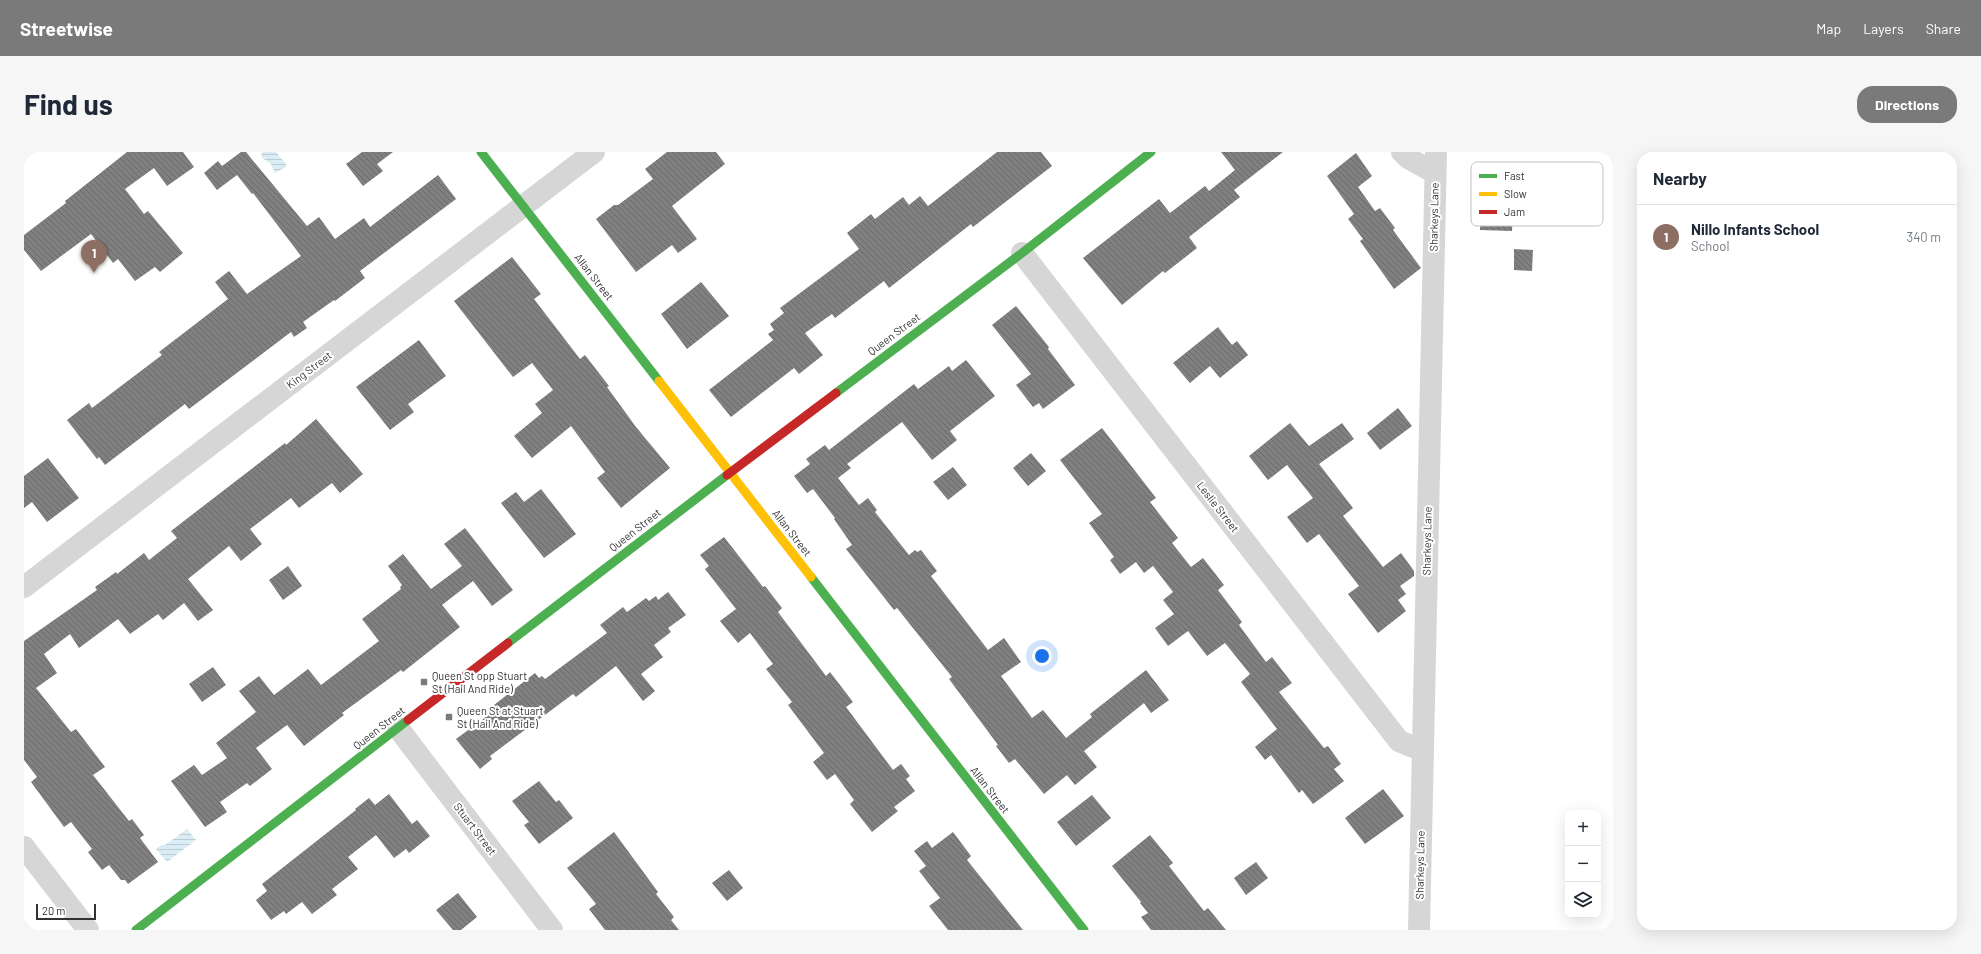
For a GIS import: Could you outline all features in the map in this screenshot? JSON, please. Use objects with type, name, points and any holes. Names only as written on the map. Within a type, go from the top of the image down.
[{"type":"street","name":"Allan Street","points":[[481,152],[1084,930]]},
{"type":"street","name":"King Street","points":[[24,587],[594,152]]},
{"type":"street","name":"Queen Street","points":[[136,930],[730,472],[1022,254],[1151,152]]},
{"type":"street","points":[[1402,152],[1408,158],[1435,162]]},
{"type":"street","name":"Sharkeys Lane","points":[[1419,930],[1435,162]]},
{"type":"street","name":"Leslie Street","points":[[1022,254],[1398,741],[1423,751]]},
{"type":"street","name":"Stuart Street","points":[[398,728],[552,930]]},
{"type":"street","points":[[24,847],[88,930]]},
{"type":"shaded area","points":[[262,152],[276,152],[286,164],[286,167],[275,173],[271,164],[261,157]]},
{"type":"shaded area","points":[[187,829],[196,840],[167,862],[156,849],[161,845],[165,845]]},
{"type":"building","points":[[127,152],[183,152],[194,167],[167,186],[154,168],[125,189],[144,214],[148,211],[183,253],[160,272],[155,267],[135,281],[118,259],[113,263],[91,234],[41,271],[24,250],[24,235],[66,203],[65,201]]},
{"type":"building","points":[[241,152],[246,152],[307,226],[319,217],[335,239],[364,218],[370,227],[438,175],[456,199],[360,271],[365,278],[335,301],[334,300],[303,322],[307,328],[294,337],[291,332],[189,409],[185,404],[105,465],[99,457],[97,459],[67,420],[89,403],[92,408],[162,355],[159,352],[228,299],[215,282],[229,271],[247,294],[301,256],[253,193],[252,194],[237,175],[217,190],[204,173],[218,161],[222,166]]},
{"type":"building","points":[[362,152],[393,152],[377,164],[383,171],[363,186],[346,164]]},
{"type":"building","points":[[667,152],[716,152],[725,164],[672,206],[697,239],[678,253],[672,245],[636,272],[596,219],[653,179],[645,169]]},
{"type":"building","points":[[997,152],[1041,152],[1052,166],[973,227],[971,224],[889,288],[884,281],[835,318],[832,314],[805,333],[823,355],[799,374],[794,368],[731,417],[709,390],[773,340],[768,334],[774,330],[770,324],[784,313],[780,308],[859,249],[847,233],[871,214],[875,219],[903,197],[909,205],[920,196],[928,206]]},
{"type":"building","points":[[1221,152],[1283,152],[1234,190],[1240,197],[1189,237],[1197,248],[1165,273],[1163,271],[1122,305],[1083,258],[1159,199],[1170,213],[1205,186],[1209,191],[1235,170]]},
{"type":"building","points":[[1356,153],[1372,176],[1358,187],[1375,211],[1380,208],[1395,228],[1393,230],[1421,268],[1394,289],[1360,241],[1363,239],[1348,219],[1354,214],[1327,176]]},
{"type":"building","points":[[1480,226],[1512,226],[1512,231],[1480,230]]},
{"type":"building","points":[[1514,249],[1533,250],[1532,271],[1514,270]]},
{"type":"building","points":[[512,257],[541,294],[534,299],[580,359],[585,355],[609,386],[607,387],[636,427],[670,468],[621,508],[597,478],[605,472],[571,426],[532,458],[514,436],[542,413],[535,404],[553,390],[532,363],[513,377],[454,301]]},
{"type":"building","points":[[701,282],[729,316],[687,349],[661,314]]},
{"type":"building","points":[[1016,306],[1049,347],[1048,349],[1075,385],[1043,409],[1039,403],[1033,407],[1016,385],[1031,374],[992,325]]},
{"type":"building","points":[[1218,327],[1232,345],[1237,341],[1248,355],[1220,378],[1210,366],[1190,383],[1173,363]]},
{"type":"building","points":[[419,340],[446,376],[408,404],[414,412],[390,430],[356,387]]},
{"type":"building","points":[[966,360],[995,396],[950,431],[957,440],[932,460],[902,422],[847,464],[851,468],[838,478],[859,505],[868,498],[877,510],[875,512],[909,555],[915,550],[917,552],[921,550],[937,571],[931,576],[988,650],[1004,638],[1021,662],[1001,676],[1032,718],[1043,710],[1066,738],[1092,717],[1090,714],[1146,670],[1169,700],[1151,713],[1144,703],[1084,751],[1097,767],[1075,785],[1067,775],[1044,794],[1015,759],[1009,763],[996,746],[998,745],[949,679],[952,677],[897,608],[894,610],[846,549],[852,545],[834,519],[835,518],[813,489],[807,493],[794,476],[810,464],[806,459],[825,445],[829,450],[914,384],[918,389],[949,366],[952,371]]},
{"type":"building","points":[[1398,408],[1412,426],[1380,450],[1367,433]]},
{"type":"building","points":[[316,419],[363,474],[340,493],[332,483],[299,508],[291,498],[250,529],[262,544],[241,561],[229,546],[188,579],[213,610],[198,621],[184,603],[163,620],[158,614],[130,634],[118,619],[79,648],[70,634],[44,654],[57,673],[36,688],[71,732],[76,729],[105,767],[93,775],[129,821],[132,819],[144,835],[140,838],[158,862],[128,884],[125,880],[121,880],[109,865],[102,870],[88,852],[92,849],[71,822],[64,827],[31,782],[37,777],[24,760],[24,641],[97,590],[95,587],[116,572],[117,574],[144,553],[149,560],[177,538],[171,531],[285,443],[286,445]]},
{"type":"building","points":[[1290,423],[1309,446],[1342,423],[1354,439],[1319,464],[1353,508],[1343,516],[1383,567],[1401,553],[1414,571],[1414,576],[1400,586],[1406,594],[1398,600],[1406,611],[1378,633],[1348,594],[1359,586],[1319,534],[1307,543],[1287,517],[1313,498],[1287,465],[1268,480],[1249,456]]},
{"type":"building","points":[[1102,428],[1156,498],[1150,502],[1178,538],[1172,543],[1191,567],[1203,558],[1224,585],[1218,590],[1242,622],[1239,625],[1266,662],[1272,657],[1292,683],[1279,692],[1324,748],[1328,746],[1341,764],[1334,769],[1344,781],[1313,804],[1302,790],[1299,793],[1271,755],[1265,760],[1255,747],[1277,729],[1241,682],[1250,674],[1225,643],[1207,656],[1188,631],[1168,646],[1155,628],[1174,614],[1163,600],[1173,592],[1153,566],[1144,573],[1136,562],[1120,574],[1110,560],[1114,557],[1089,523],[1102,514],[1060,460]]},
{"type":"building","points":[[1031,453],[1046,471],[1028,486],[1013,468]]},
{"type":"building","points":[[48,458],[79,498],[47,522],[32,502],[24,508],[24,476]]},
{"type":"building","points":[[953,467],[967,485],[948,500],[933,482]]},
{"type":"building","points":[[541,489],[576,534],[544,558],[501,503],[516,492],[524,502]]},
{"type":"building","points":[[465,528],[513,590],[492,606],[473,581],[442,605],[460,627],[403,672],[401,670],[342,713],[344,715],[304,746],[287,725],[256,748],[272,769],[250,786],[247,783],[220,802],[227,812],[205,827],[171,781],[194,765],[202,775],[227,758],[216,743],[256,712],[239,691],[259,676],[274,695],[308,669],[321,685],[379,641],[362,619],[401,589],[400,587],[402,585],[388,566],[403,554],[431,589],[462,566],[444,544]]},
{"type":"building","points":[[724,537],[763,587],[765,586],[782,608],[778,612],[826,676],[830,672],[853,702],[846,707],[893,770],[901,764],[910,776],[906,779],[915,791],[894,807],[898,811],[872,832],[850,804],[854,800],[835,774],[827,780],[813,762],[824,753],[788,705],[792,702],[766,669],[773,664],[750,633],[738,643],[720,621],[736,609],[705,569],[709,566],[700,555]]},
{"type":"building","points":[[288,566],[302,586],[283,600],[269,580]]},
{"type":"building","points":[[668,592],[686,615],[668,628],[671,632],[654,645],[663,657],[641,674],[655,691],[643,701],[616,666],[576,697],[573,694],[490,756],[492,759],[480,769],[456,739],[497,709],[494,705],[535,673],[539,678],[542,676],[545,679],[607,633],[600,625],[623,607],[627,612],[646,598],[649,601],[656,596],[658,600]]},
{"type":"building","points":[[213,667],[226,685],[202,702],[189,684]]},
{"type":"building","points":[[539,781],[556,802],[559,800],[573,818],[539,844],[524,825],[529,822],[512,801]]},
{"type":"building","points":[[1383,789],[1404,816],[1365,844],[1345,818]]},
{"type":"building","points":[[389,794],[412,824],[417,820],[430,836],[409,853],[406,849],[394,858],[376,835],[348,857],[358,869],[332,889],[337,895],[312,914],[302,902],[286,914],[284,911],[271,920],[256,900],[267,891],[262,884],[356,810],[355,809],[369,798],[375,805]]},
{"type":"building","points":[[1092,795],[1111,818],[1076,846],[1057,822]]},
{"type":"building","points":[[614,832],[658,892],[656,894],[674,917],[671,920],[679,930],[605,930],[589,909],[596,904],[567,868]]},
{"type":"building","points":[[953,832],[971,856],[967,860],[1023,930],[948,930],[929,906],[940,898],[919,871],[926,866],[914,851],[927,841],[932,848]]},
{"type":"building","points":[[1150,835],[1173,863],[1169,866],[1204,911],[1208,908],[1226,930],[1151,930],[1141,917],[1148,913],[1112,866]]},
{"type":"building","points":[[1256,862],[1268,878],[1246,895],[1234,878]]},
{"type":"building","points":[[729,870],[743,888],[727,901],[712,883]]},
{"type":"building","points":[[458,893],[477,917],[461,930],[453,930],[436,910]]},
{"type":"traffic: fast","points":[[481,152],[659,381]]},
{"type":"traffic: fast","points":[[836,393],[1022,253],[1151,152]]},
{"type":"traffic: fast","points":[[508,643],[727,475]]},
{"type":"traffic: fast","points":[[811,577],[1084,930]]},
{"type":"traffic: fast","points":[[136,930],[408,720]]},
{"type":"traffic: slow","points":[[659,381],[811,577]]},
{"type":"traffic: jam","points":[[727,475],[836,393]]},
{"type":"traffic: jam","points":[[408,720],[508,643]]},
{"type":"place","name":"Nillo Infants School","points":[[94,273]]},
{"type":"place","name":"Queen St opp Stuart St (Hail And Ride)","points":[[424,682]]},
{"type":"place","name":"Queen St at Stuart St (Hail And Ride)","points":[[449,717]]}]
